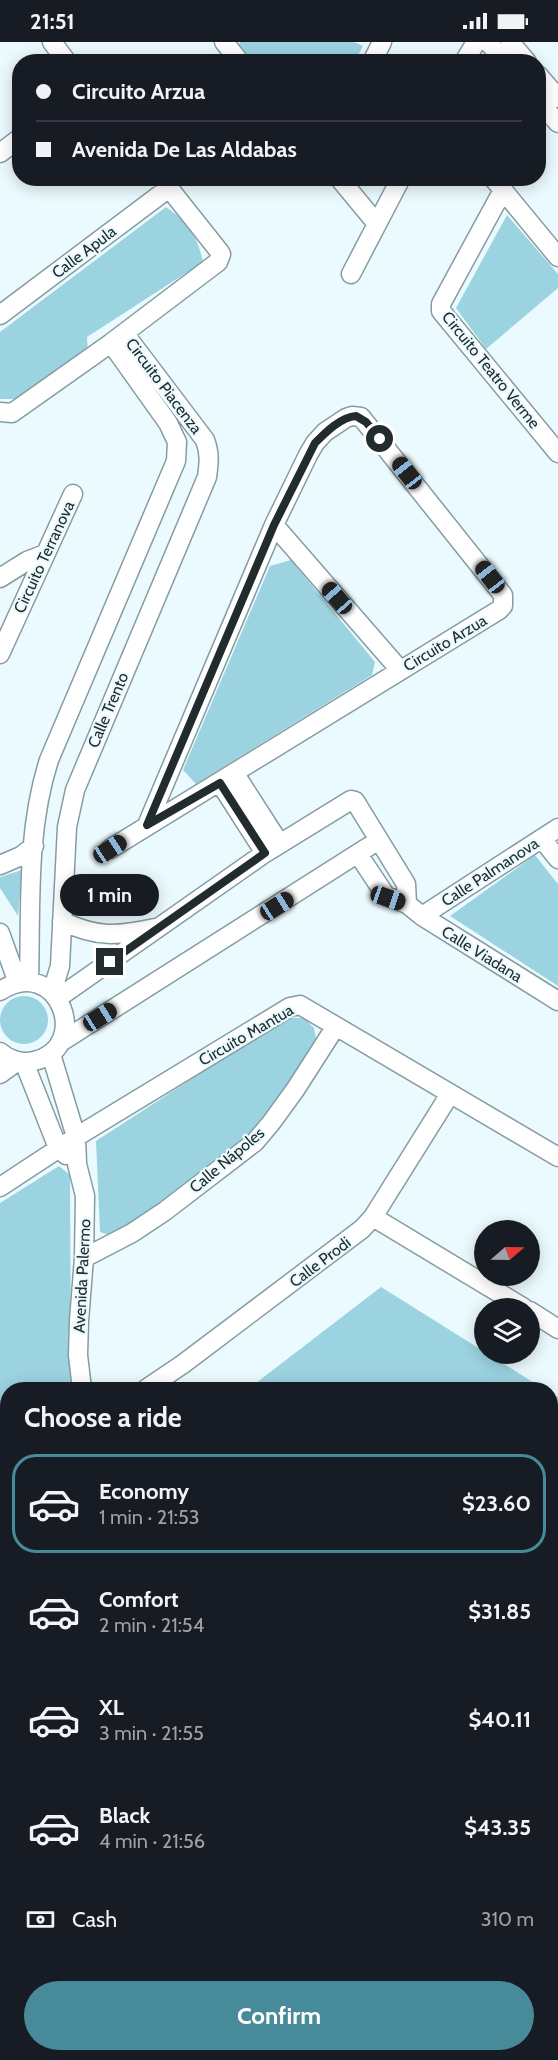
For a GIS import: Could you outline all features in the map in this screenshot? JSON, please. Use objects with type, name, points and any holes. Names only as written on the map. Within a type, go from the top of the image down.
[{"type":"street","points":[[51,42],[61,54]]},
{"type":"street","points":[[224,42],[234,54]]},
{"type":"street","points":[[488,42],[498,54]]},
{"type":"street","points":[[510,42],[520,54]]},
{"type":"street","points":[[546,84],[558,98]]},
{"type":"street","points":[[546,110],[558,123]]},
{"type":"street","name":"Calle Apula","points":[[0,315],[161,186]]},
{"type":"street","name":"Circuito Piacenza","points":[[0,412],[12,412],[117,338],[218,262],[219,250],[167,186]]},
{"type":"street","points":[[346,186],[377,224]]},
{"type":"street","points":[[351,274],[397,186]]},
{"type":"street","name":"Circuito Teatro Verme","points":[[497,186],[441,304],[441,311],[558,453]]},
{"type":"street","name":"Circuito Teatro Verme","points":[[500,186],[558,257]]},
{"type":"street","name":"Circuito Piacenza","points":[[117,338],[205,440]]},
{"type":"street","name":"Circuito Piacenza","points":[[34,846],[38,799],[49,760],[176,461],[177,442],[168,423],[117,338]]},
{"type":"street","name":"Circuito Arzua","points":[[110,849],[503,606],[505,600],[503,595],[361,417],[346,418],[325,432],[315,443],[274,525],[147,825]]},
{"type":"street","name":"Calle Trento","points":[[55,995],[60,966],[67,827],[75,790],[207,477],[210,462],[205,440]]},
{"type":"street","name":"Circuito Terranova","points":[[0,654],[73,494]]},
{"type":"street","points":[[274,525],[400,670]]},
{"type":"street","points":[[0,578],[27,561],[45,554]]},
{"type":"street","points":[[228,778],[272,848]]},
{"type":"street","points":[[55,995],[162,926],[272,848],[353,800],[406,884],[407,904]]},
{"type":"street","name":"Calle Palmanova","points":[[422,916],[558,828]]},
{"type":"street","points":[[542,839],[558,859]]},
{"type":"street","points":[[0,1074],[21,1062],[42,1059],[379,840]]},
{"type":"street","points":[[0,865],[21,856],[34,846]]},
{"type":"street","points":[[24,982],[34,846]]},
{"type":"street","name":"Calle Viadana","points":[[358,854],[386,896],[407,904],[422,916],[558,1001]]},
{"type":"street","points":[[62,921],[81,930],[113,935],[162,926]]},
{"type":"street","points":[[0,933],[24,982]]},
{"type":"street","points":[[0,991],[24,982],[40,985],[55,995],[63,1008],[66,1019],[65,1031],[56,1048]]},
{"type":"street","name":"Circuito Mantua","points":[[0,1187],[58,1148],[295,1005],[305,1007],[558,1157]]},
{"type":"street","name":"Calle Nápoles","points":[[84,1258],[132,1233],[165,1211],[255,1142],[295,1090],[336,1026]]},
{"type":"street","name":"Avenida Palermo","points":[[56,1048],[76,1137],[77,1164],[85,1196],[78,1355],[81,1382]]},
{"type":"street","points":[[0,1052],[21,1062],[58,1148],[77,1164]]},
{"type":"street","name":"Calle Prodi","points":[[156,1382],[351,1238],[373,1216],[450,1094]]},
{"type":"street","points":[[373,1216],[508,1298]]},
{"type":"street","points":[[540,1317],[558,1329]]},
{"type":"shaded area","points":[[240,42],[354,42],[363,46],[359,54],[247,54],[239,44]]},
{"type":"shaded area","points":[[166,207],[191,230],[203,262],[87,337],[88,354],[14,399],[0,399],[0,332]]},
{"type":"shaded area","points":[[507,215],[558,274],[558,288],[486,349],[456,308]]},
{"type":"shaded area","points":[[291,560],[375,662],[372,675],[196,784],[183,770],[270,566]]},
{"type":"shaded area","points":[[535,855],[558,884],[558,986],[450,916]]},
{"type":"shaded area","points":[[22,870],[18,916],[0,888],[0,877]]},
{"type":"shaded area","points":[[19,996],[29,996],[41,1003],[48,1015],[48,1025],[41,1037],[29,1044],[19,1044],[4,1033],[0,1025],[0,1015],[11,1000]]},
{"type":"shaded area","points":[[291,1018],[304,1018],[314,1028],[317,1043],[251,1137],[113,1236],[100,1232],[96,1141],[273,1026]]},
{"type":"shaded area","points":[[59,1166],[70,1175],[71,1382],[0,1382],[0,1203]]},
{"type":"shaded area","points":[[381,1287],[474,1345],[474,1364],[504,1364],[533,1382],[257,1382]]},
{"type":"route","points":[[110,962],[265,853],[220,783],[147,825],[274,525],[315,443],[325,432],[352,416],[361,417],[380,439]]}]
